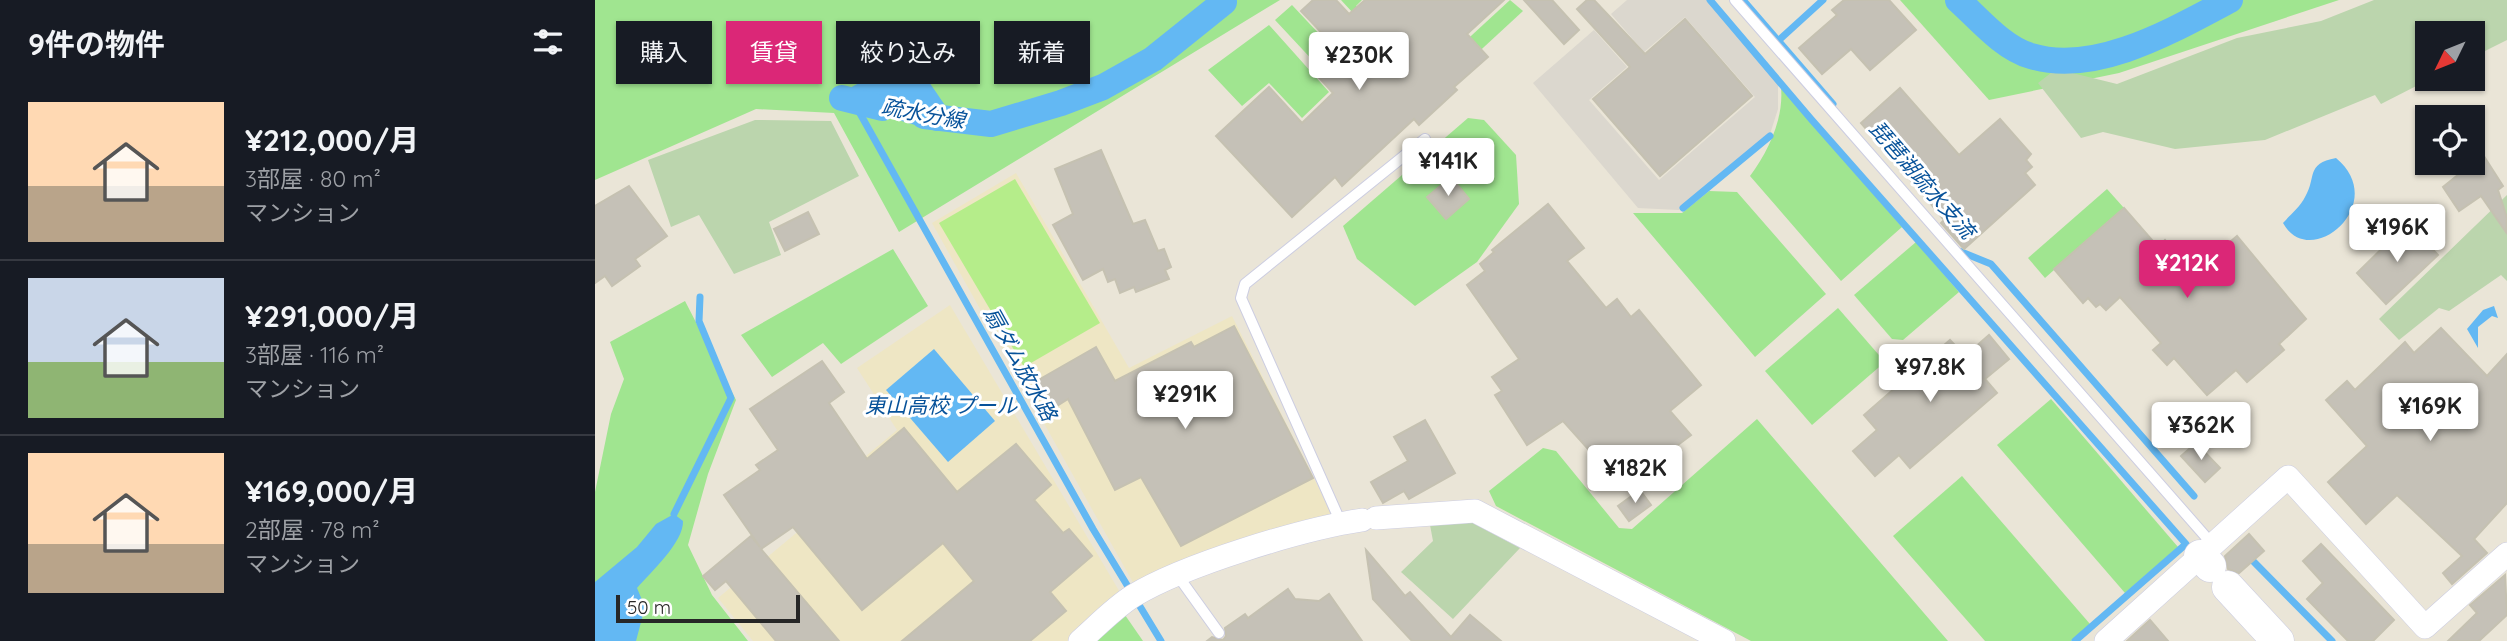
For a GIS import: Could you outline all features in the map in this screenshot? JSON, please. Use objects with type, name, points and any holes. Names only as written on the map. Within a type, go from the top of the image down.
[{"type":"street","points":[[2106,641],[2213,563],[2288,477],[2425,627],[2507,554]]},
{"type":"street","points":[[1080,641],[1131,598],[1178,576],[1360,521],[1475,511],[1724,641]]},
{"type":"street","points":[[2213,563],[2279,641]]},
{"type":"lane","points":[[1735,0],[2213,563]]},
{"type":"lane","points":[[1360,521],[1241,298],[1245,284],[1425,139]]},
{"type":"lane","points":[[1178,576],[1219,633]]},
{"type":"shaded area","points":[[1627,0],[1709,0],[1778,81],[1778,109],[1770,134],[1679,210],[1638,208],[1533,83],[1594,30],[1627,67],[1589,100],[1659,180],[1755,97],[1685,17],[1644,52],[1611,14]]},
{"type":"shaded area","points":[[1016,173],[1129,368],[1232,316],[1333,516],[1135,586],[932,223]]},
{"type":"shaded area","points":[[950,305],[1121,594],[1067,641],[753,641],[718,598],[801,529],[792,518],[897,430],[857,368]]},
{"type":"green space","points":[[595,0],[1280,0],[899,232],[834,113],[756,109],[595,180]]},
{"type":"green space","points":[[1341,0],[1362,0],[1356,6],[1367,18],[1317,65],[1275,20],[1292,5],[1322,37],[1353,13]]},
{"type":"green space","points":[[1510,0],[1523,11],[1458,71],[1446,59]]},
{"type":"green space","points":[[1900,0],[2339,0],[2119,73],[1989,100]]},
{"type":"green space","points":[[2374,0],[2507,0],[2507,40],[2485,51],[2485,21],[2415,21],[2415,87],[2381,104],[2375,95],[2265,140],[2175,149],[2103,132],[2081,138],[2038,83],[2056,69],[2117,84],[2237,38],[2321,21]]},
{"type":"green space","points":[[1269,25],[1329,92],[1302,118],[1269,83],[1242,106],[1208,70]]},
{"type":"green space","points":[[1781,87],[1902,227],[1841,281],[1750,176],[1763,156],[1777,123]]},
{"type":"green space","points":[[1468,118],[1484,120],[1516,155],[1519,204],[1477,262],[1415,306],[1357,259],[1343,226]]},
{"type":"green space","points":[[755,120],[831,121],[859,176],[769,222],[781,255],[734,274],[699,215],[671,227],[648,160]]},
{"type":"green space","points":[[1015,179],[1100,323],[1024,367],[939,223]]},
{"type":"green space","points":[[2107,189],[2124,208],[2045,278],[2028,258]]},
{"type":"green space","points":[[1709,191],[1737,192],[1826,294],[1755,357],[1633,213],[1682,213]]},
{"type":"green space","points":[[2507,195],[2507,281],[2501,275],[2449,311],[2439,308],[2399,340],[2379,319]]},
{"type":"green space","points":[[1916,242],[1959,292],[1903,340],[1892,339],[1854,295]]},
{"type":"green space","points":[[893,249],[928,306],[841,364],[823,343],[772,377],[741,335]]},
{"type":"green space","points":[[685,301],[736,400],[708,474],[688,545],[712,595],[748,641],[595,641],[595,492],[611,414],[624,379],[610,342]]},
{"type":"green space","points":[[1838,308],[1885,362],[1812,425],[1765,371]]},
{"type":"green space","points":[[2051,399],[2178,547],[2125,593],[1997,445]]},
{"type":"green space","points":[[1757,419],[1948,641],[1751,641],[1496,506],[1489,491],[1543,448],[1556,451],[1619,528],[1632,529]]},
{"type":"green space","points":[[1962,476],[2090,624],[2071,641],[1985,641],[1893,536]]},
{"type":"green space","points":[[1469,521],[1520,548],[1453,619],[1401,572],[1433,541],[1430,525]]},
{"type":"green space","points":[[1125,615],[1143,641],[1094,641]]},
{"type":"water","points":[[857,84],[931,84],[959,129],[936,131],[853,107],[844,91]]},
{"type":"water","points":[[2336,158],[2351,176],[2355,194],[2351,212],[2340,226],[2326,236],[2310,240],[2295,236],[2283,223],[2303,201],[2316,168]]},
{"type":"water","points":[[2494,306],[2498,318],[2492,316],[2478,327],[2478,348],[2467,329],[2483,310]]},
{"type":"water","name":"東山高校 プール","points":[[934,349],[995,421],[948,462],[886,390]]},
{"type":"water","points":[[674,514],[683,521],[678,538],[637,588],[645,607],[636,641],[595,641],[595,582],[637,547],[656,524]]},
{"type":"building","points":[[1313,0],[1336,0],[1349,14],[1365,0],[1504,0],[1467,34],[1488,57],[1454,87],[1457,90],[1419,125],[1414,119],[1342,186],[1335,177],[1292,217],[1216,136],[1269,87],[1302,123],[1333,93],[1314,72],[1338,50],[1301,11]]},
{"type":"building","points":[[1524,0],[1552,0],[1579,30],[1564,44]]},
{"type":"building","points":[[1587,0],[1594,0],[1645,54],[1685,19],[1752,96],[1660,176],[1593,99],[1630,67],[1577,9]]},
{"type":"building","points":[[1844,0],[1889,0],[1916,30],[1870,70],[1851,49],[1822,74],[1799,48],[1837,15],[1832,10]]},
{"type":"building","points":[[1900,88],[1959,155],[2000,119],[2031,154],[2026,160],[2032,167],[2025,173],[2035,185],[1964,249],[1941,223],[1944,220],[1931,204],[1861,123]]},
{"type":"building","points":[[1101,150],[1133,224],[1145,220],[1158,251],[1164,249],[1171,267],[1165,270],[1169,279],[1136,292],[1134,287],[1120,293],[1115,279],[1108,282],[1103,269],[1083,280],[1053,225],[1073,214],[1055,169]]},
{"type":"building","points":[[2485,158],[2503,186],[2498,190],[2507,218],[2506,232],[2481,196],[2459,211],[2443,187],[2458,175],[2485,175]]},
{"type":"building","points":[[1451,177],[1469,199],[1446,219],[1427,197]]},
{"type":"building","points":[[629,186],[667,236],[635,259],[640,266],[612,286],[605,276],[595,283],[595,206]]},
{"type":"building","points":[[1548,204],[1584,248],[1567,261],[1606,308],[1617,299],[1631,317],[1639,310],[1701,385],[1670,411],[1691,435],[1622,487],[1563,421],[1527,445],[1495,395],[1502,391],[1492,377],[1519,359],[1467,285],[1485,271],[1480,264],[1494,252],[1492,250]]},
{"type":"building","points":[[2124,208],[2158,247],[2165,240],[2184,261],[2190,255],[2201,267],[2237,236],[2306,319],[2279,344],[2284,350],[2247,382],[2236,370],[2207,395],[2174,358],[2167,365],[2153,350],[2161,343],[2120,297],[2106,310],[2100,304],[2096,307],[2088,298],[2083,303],[2054,269]]},
{"type":"building","points":[[808,212],[819,234],[785,251],[774,229]]},
{"type":"building","points":[[2408,223],[2438,255],[2386,304],[2357,273]]},
{"type":"building","points":[[1234,326],[1313,478],[1181,546],[1141,477],[1115,490],[1068,399],[1049,411],[1033,383],[1096,347],[1115,381],[1191,342],[1194,347]]},
{"type":"building","points":[[2441,328],[2487,376],[2507,354],[2507,503],[2474,539],[2487,553],[2452,584],[2443,573],[2462,556],[2397,495],[2366,524],[2328,482],[2367,446],[2326,400],[2347,381],[2355,390],[2405,342],[2414,353]]},
{"type":"building","points":[[1989,335],[2009,359],[1985,379],[1997,393],[1910,468],[1899,455],[1875,476],[1853,451],[1877,430],[1864,415],[1950,340],[1965,356]]},
{"type":"building","points":[[822,361],[844,392],[829,403],[867,459],[904,428],[957,492],[1016,444],[1051,485],[1034,500],[1063,533],[1069,529],[1092,556],[1050,592],[1066,611],[1030,641],[902,641],[974,581],[943,543],[862,610],[793,527],[761,549],[839,641],[776,641],[726,581],[715,590],[703,576],[751,536],[760,547],[724,495],[760,470],[756,465],[778,450],[750,409]]},
{"type":"building","points":[[1425,420],[1455,473],[1409,499],[1404,491],[1383,503],[1371,482],[1408,461],[1394,437]]},
{"type":"building","points":[[2196,443],[2220,468],[2205,482],[2181,456]]},
{"type":"building","points":[[1640,490],[1651,505],[1629,521],[1618,506]]},
{"type":"building","points":[[2249,534],[2264,551],[2239,573],[2228,569],[2225,556]]},
{"type":"building","points":[[2321,544],[2394,620],[2373,641],[2348,641],[2307,599],[2323,583],[2303,561]]},
{"type":"building","points":[[1366,550],[1405,596],[1410,592],[1451,637],[1470,615],[1501,641],[1412,641],[1373,599]]},
{"type":"building","points":[[2505,575],[2507,615],[2479,641],[2448,641],[2477,613],[2470,605]]},
{"type":"building","points":[[1288,589],[1295,599],[1319,601],[1329,594],[1362,641],[1207,641],[1212,637],[1223,640],[1226,636],[1225,628],[1245,614],[1248,618]]},
{"type":"building","points":[[2150,620],[2168,641],[2127,641]]},
{"type":"waterway","points":[[1710,0],[1811,119],[2186,544],[2075,641]]},
{"type":"waterway","name":"琵琶湖疏水支流","points":[[1743,0],[1833,104]]},
{"type":"waterway","points":[[1778,41],[1823,0]]},
{"type":"waterway","name":"疏水分線","points":[[1958,0],[2011,47],[2031,56],[2056,61],[2082,60],[2134,46],[2160,36],[2230,0]]},
{"type":"waterway","name":"疏水分線","points":[[924,116],[991,124],[1061,103],[1103,87],[1153,59],[1224,2]]},
{"type":"waterway","name":"疏水分線","points":[[842,98],[882,108]]},
{"type":"waterway","name":"扇ダム放水路","points":[[853,101],[1093,529],[1161,641]]},
{"type":"waterway","points":[[1683,208],[1770,136]]},
{"type":"waterway","name":"琵琶湖疏水支流","points":[[1959,251],[1991,264],[2194,496]]},
{"type":"waterway","points":[[674,514],[731,398],[699,321],[700,297]]},
{"type":"waterway","name":"琵琶湖疏水支流","points":[[2254,562],[2332,641]]}]
